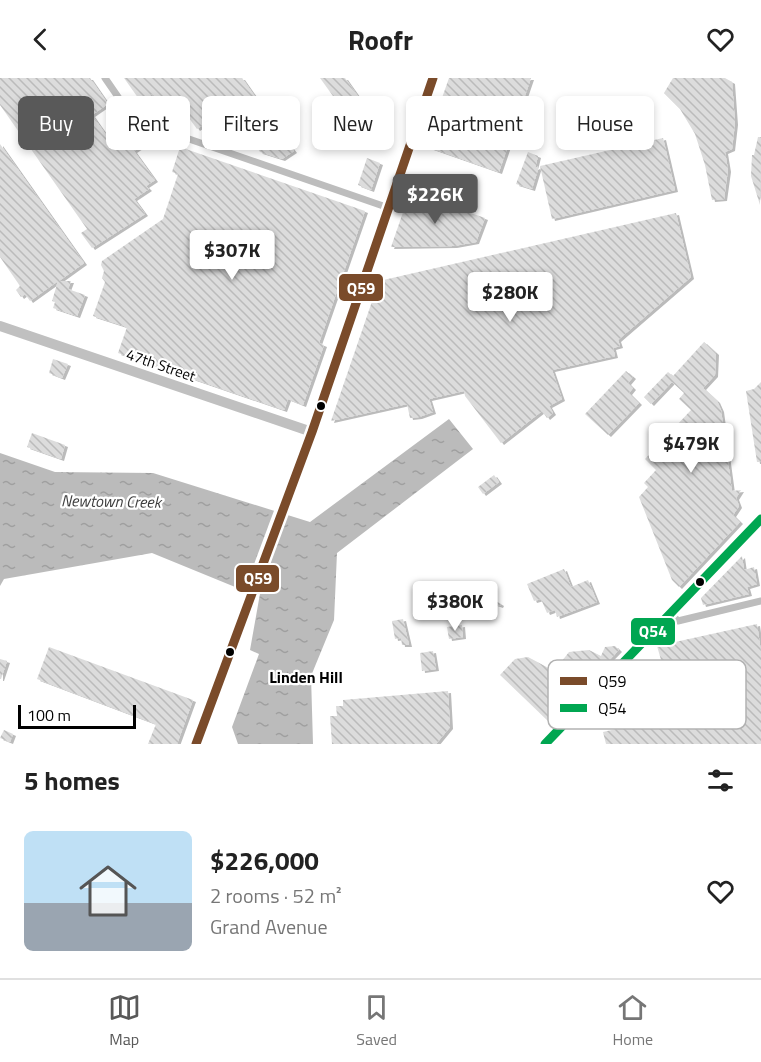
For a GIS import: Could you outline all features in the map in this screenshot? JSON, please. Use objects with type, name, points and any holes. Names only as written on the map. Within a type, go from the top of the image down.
[{"type":"main road","points":[[196,744],[312,432],[430,81]]},
{"type":"main road","name":"47th Street","points":[[0,326],[312,432]]},
{"type":"main road","points":[[625,660],[761,519]]},
{"type":"main road","points":[[545,744],[559,729]]},
{"type":"street","points":[[105,78],[134,120],[389,208]]},
{"type":"street","points":[[670,613],[678,621],[761,602]]},
{"type":"water","name":"Newtown Creek","points":[[449,419],[473,449],[337,553],[334,620],[311,676],[313,744],[238,744],[232,727],[259,654],[250,650],[261,588],[247,583],[240,589],[152,553],[4,579],[0,586],[0,453],[55,472],[153,473],[310,522]]},
{"type":"pier","points":[[275,508],[287,512],[259,588],[247,583]]},
{"type":"building","points":[[0,78],[90,78],[106,101],[106,105],[94,114],[94,96],[18,96],[18,131],[0,105]]},
{"type":"building","points":[[124,78],[242,78],[255,96],[202,96],[202,126],[197,129],[190,119],[190,96],[153,96],[152,94],[137,96]]},
{"type":"building","points":[[320,78],[345,78],[358,96],[333,96]]},
{"type":"building","points":[[449,78],[531,78],[525,96],[443,96]]},
{"type":"building","points":[[673,78],[725,78],[732,82],[735,123],[732,149],[725,152],[728,170],[724,199],[712,200],[705,165],[695,134],[680,109],[664,93]]},
{"type":"building","points":[[94,118],[106,135],[106,150],[136,150],[134,151],[155,180],[146,186],[149,189],[134,199],[145,214],[92,248],[81,233],[87,229],[32,150],[94,150]]},
{"type":"building","points":[[758,137],[761,137],[760,205],[751,176],[752,155],[754,155]]},
{"type":"building","points":[[663,138],[675,190],[552,219],[540,166],[610,150],[654,150],[654,140]]},
{"type":"building","points":[[0,144],[84,263],[59,281],[71,281],[68,289],[85,295],[77,316],[53,308],[55,302],[52,301],[58,281],[30,301],[25,294],[21,297],[16,290],[20,286],[0,257]]},
{"type":"building","points":[[179,150],[189,150],[365,211],[319,343],[324,345],[303,405],[288,399],[284,410],[118,353],[127,327],[93,316],[105,282],[102,278],[104,271],[102,261],[163,219],[178,174],[172,172]]},
{"type":"building","points":[[259,150],[294,151],[282,159]]},
{"type":"building","points":[[436,150],[506,150],[499,172]]},
{"type":"building","points":[[528,152],[538,156],[535,168],[539,166],[532,189],[516,184]]},
{"type":"building","points":[[367,158],[380,163],[371,190],[358,185]]},
{"type":"building","points":[[410,192],[485,218],[476,242],[454,246],[391,247]]},
{"type":"building","points":[[676,213],[691,277],[618,340],[620,346],[613,348],[615,356],[552,370],[562,399],[549,406],[553,413],[547,418],[542,411],[501,443],[465,396],[464,391],[429,399],[433,412],[419,417],[410,418],[407,404],[331,421],[379,281]]},
{"type":"building","points":[[704,342],[716,353],[715,375],[703,388],[717,401],[721,410],[732,491],[741,490],[736,498],[739,506],[733,515],[740,522],[679,587],[672,580],[639,497],[648,487],[644,483],[656,470],[645,459],[691,410],[679,399],[684,393],[672,382],[651,404],[644,397],[668,372],[673,376]]},
{"type":"building","points":[[53,359],[68,364],[62,378],[49,373]]},
{"type":"building","points":[[626,371],[633,377],[628,383],[633,388],[629,393],[639,403],[608,435],[585,414]]},
{"type":"building","points":[[761,382],[761,462],[757,462],[746,391],[754,389]]},
{"type":"building","points":[[32,433],[65,445],[61,459],[27,447]]},
{"type":"building","points":[[494,475],[499,482],[483,494],[478,487]]},
{"type":"building","points":[[742,556],[744,570],[754,567],[757,584],[747,587],[749,594],[703,605],[701,598]]},
{"type":"building","points":[[564,569],[571,587],[588,580],[597,602],[557,617],[555,610],[547,613],[541,599],[534,601],[527,584]]},
{"type":"building","points":[[470,581],[490,588],[487,596],[501,604],[500,606],[465,594]]},
{"type":"building","points":[[403,619],[409,645],[402,645],[401,638],[395,639],[392,621]]},
{"type":"building","points":[[757,624],[761,652],[761,744],[606,744],[603,732],[616,729],[746,729],[746,660],[661,660],[657,646]]},
{"type":"building","points":[[462,625],[463,637],[449,639],[447,627]]},
{"type":"building","points":[[615,646],[619,650],[609,660],[563,660],[569,652],[589,650],[601,656],[605,647]]},
{"type":"building","points":[[49,647],[193,700],[177,744],[148,744],[156,724],[37,679]]},
{"type":"building","points":[[433,651],[436,669],[422,671],[420,653]]},
{"type":"building","points":[[528,657],[548,668],[548,721],[500,675],[515,659]]},
{"type":"building","points":[[0,659],[7,661],[1,679],[0,679]]},
{"type":"building","points":[[448,691],[450,727],[436,744],[332,744],[330,716],[337,716],[336,706],[343,706],[343,700]]},
{"type":"building","points":[[4,730],[13,734],[10,742],[0,738]]},
{"type":"transit line","name":"Q59","points":[[196,744],[312,432],[433,78]]},
{"type":"transit line","name":"Q54","points":[[626,660],[761,519]]},
{"type":"transit line","name":"Q54","points":[[545,744],[559,729]]},
{"type":"district","name":"Linden Hill","points":[[306,677]]}]
